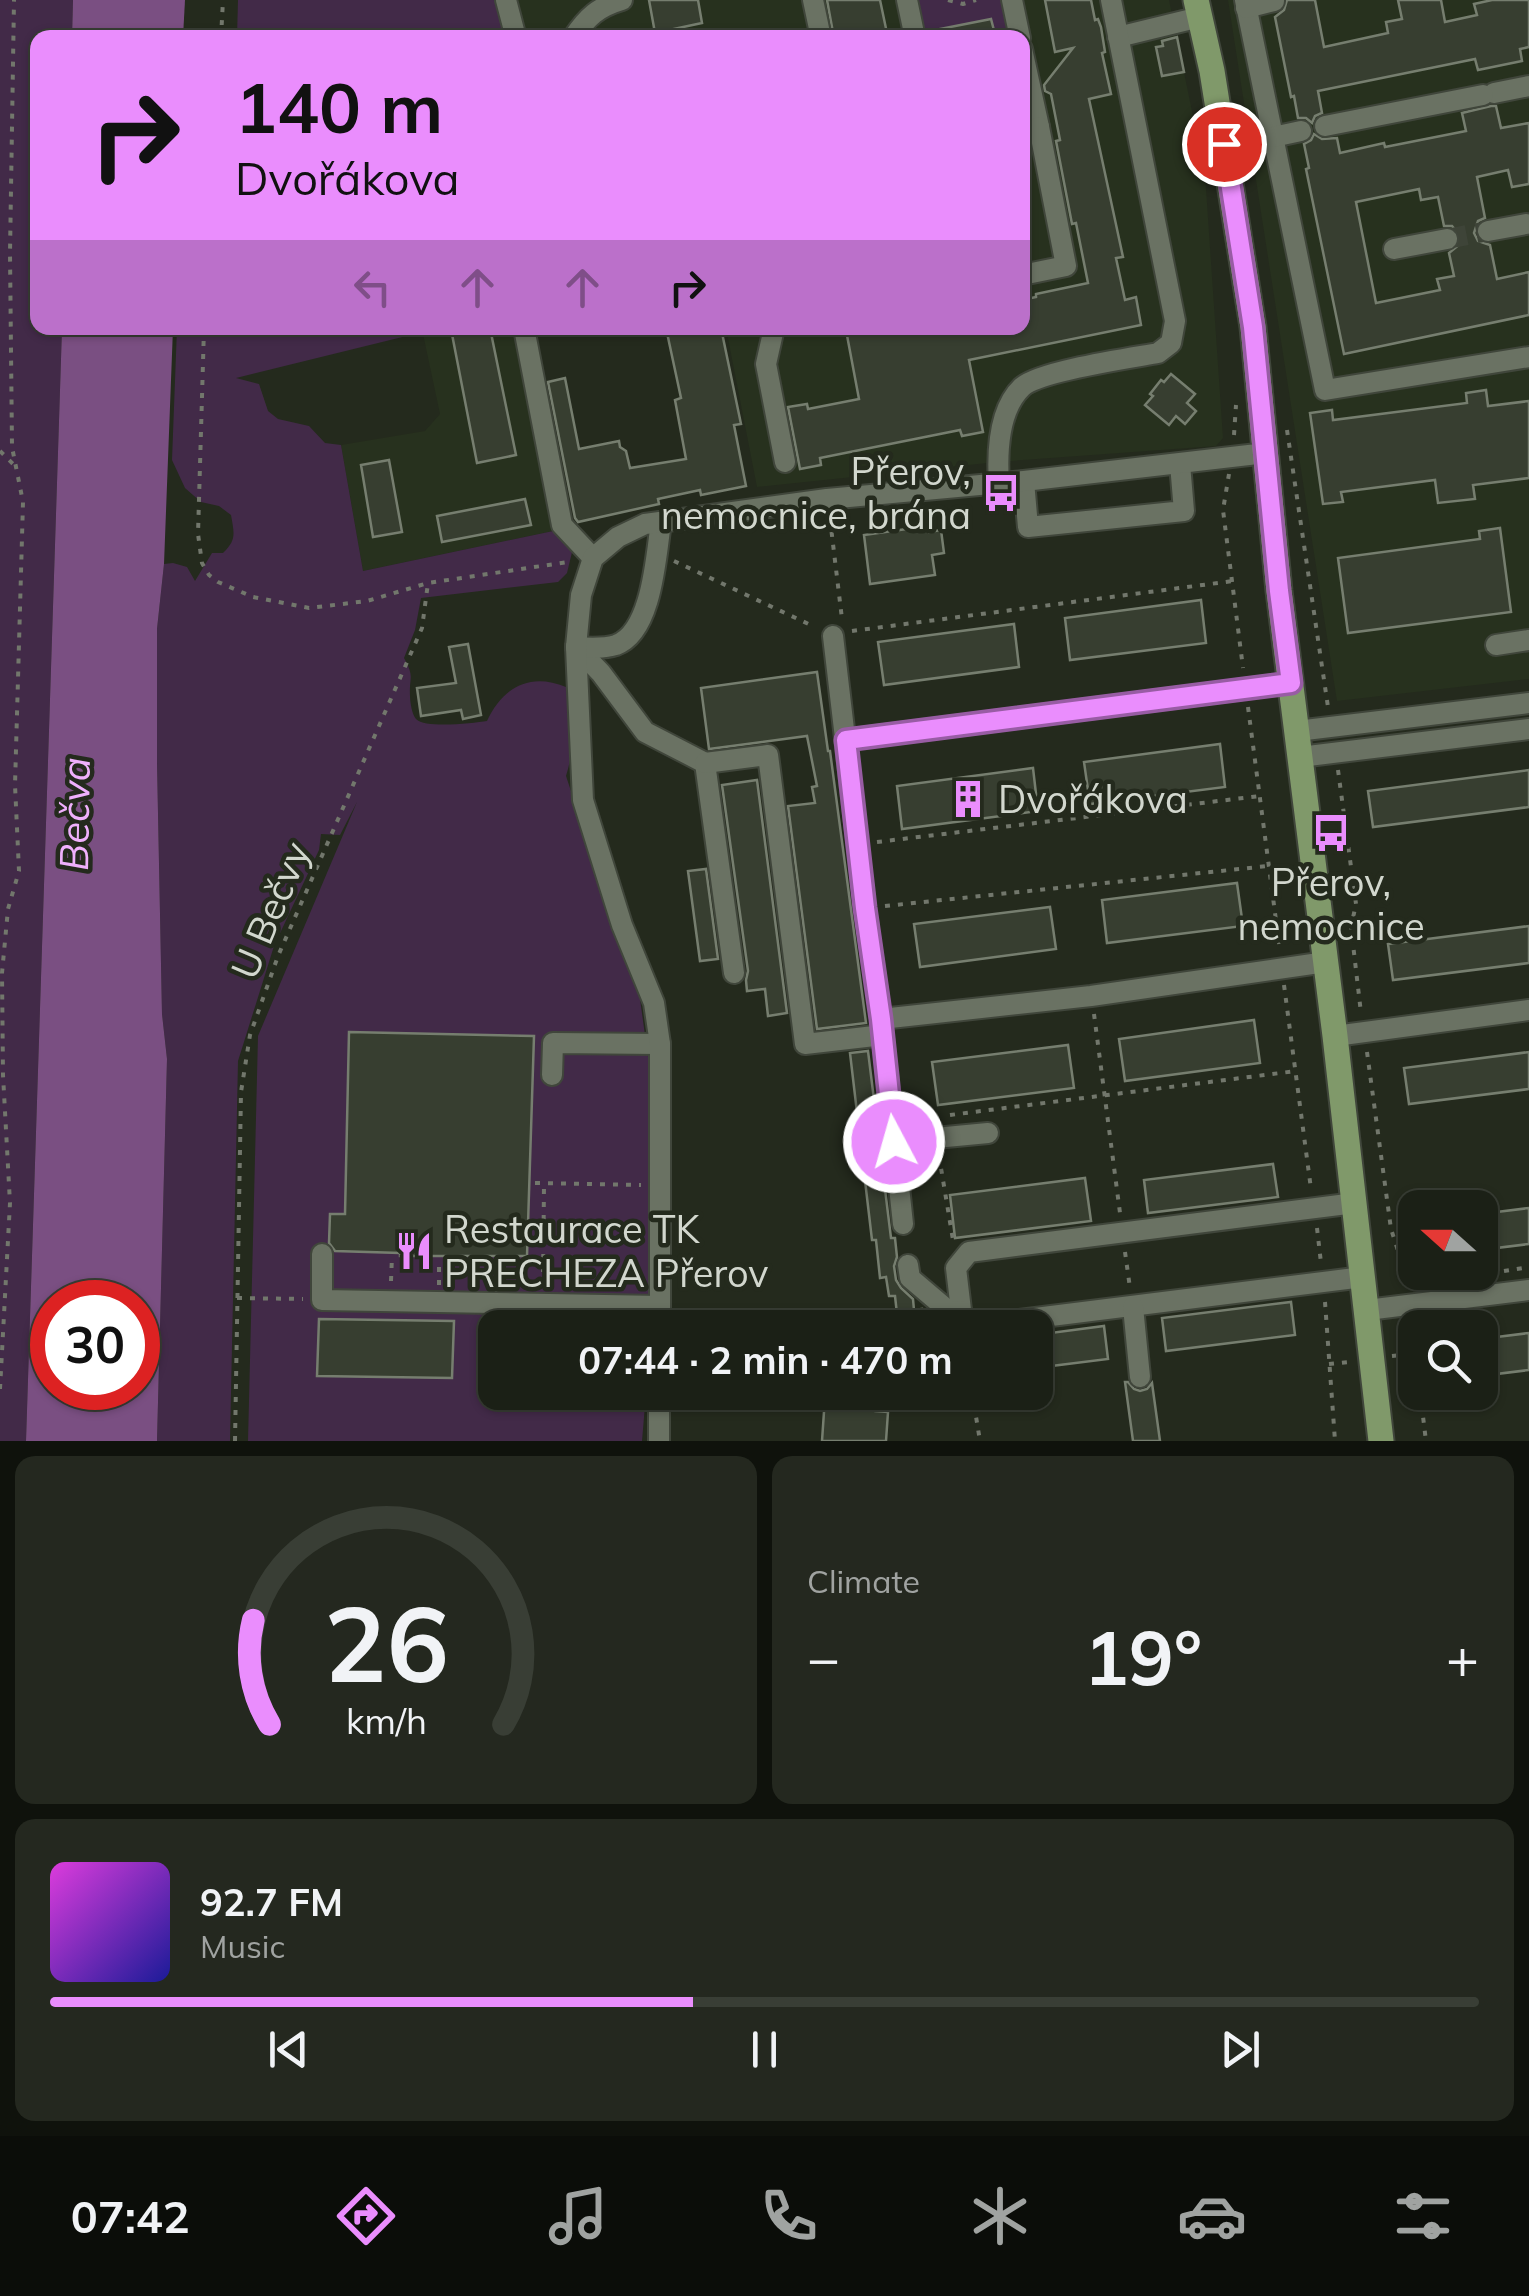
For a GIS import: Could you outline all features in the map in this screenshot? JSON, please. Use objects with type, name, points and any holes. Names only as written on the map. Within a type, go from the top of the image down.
[{"type":"main road","points":[[1198,9],[1212,71],[1253,327],[1279,591],[1336,1036],[1382,1441]]},
{"type":"street","points":[[506,0],[514,30]]},
{"type":"street","points":[[580,30],[602,6],[622,0]]},
{"type":"street","points":[[814,0],[820,30]]},
{"type":"street","points":[[907,0],[913,30]]},
{"type":"street","points":[[1012,0],[1018,30]]},
{"type":"street","points":[[999,484],[997,462],[1004,416],[1022,387],[1044,376],[1158,353],[1170,342],[1175,321],[1111,0]]},
{"type":"street","points":[[1274,0],[1246,4],[1325,390],[1529,357]]},
{"type":"street","points":[[1118,37],[1198,9]]},
{"type":"street","points":[[1325,126],[1529,86]]},
{"type":"street","points":[[1030,273],[1066,266],[1031,129]]},
{"type":"street","points":[[1273,137],[1301,131]]},
{"type":"street","points":[[1488,231],[1526,224]]},
{"type":"street","points":[[1394,250],[1446,240]]},
{"type":"street","points":[[525,335],[562,525],[592,558]]},
{"type":"street","points":[[772,335],[766,364],[784,462]]},
{"type":"street","points":[[660,1310],[660,1044],[654,1003],[622,926],[583,800],[576,648],[581,595],[592,558],[618,537],[645,524],[827,499],[1024,482],[1266,453]]},
{"type":"street","points":[[1024,482],[1028,526],[1184,511],[1180,464]]},
{"type":"street","points":[[576,648],[620,644],[638,627],[652,580],[661,522]]},
{"type":"street","points":[[833,636],[903,1224]]},
{"type":"street","points":[[1496,646],[1529,640]]},
{"type":"street","points":[[576,648],[601,673],[646,732],[706,763],[768,755],[805,1044],[882,1027],[1326,962]]},
{"type":"street","points":[[846,740],[1291,683]]},
{"type":"street","points":[[1298,744],[1529,703]]},
{"type":"street","points":[[1298,744],[1529,729]]},
{"type":"street","points":[[706,763],[734,973]]},
{"type":"street","points":[[1336,1036],[1529,1010]]},
{"type":"street","points":[[552,1075],[553,1043],[660,1044]]},
{"type":"street","points":[[894,1142],[988,1133]]},
{"type":"street","points":[[961,1310],[956,1268],[969,1252],[1355,1203]]},
{"type":"street","points":[[322,1254],[322,1300],[660,1306]]},
{"type":"street","points":[[908,1266],[910,1278],[948,1310]]},
{"type":"street","points":[[1053,1316],[1363,1277]]},
{"type":"street","points":[[1367,1310],[1529,1290]]},
{"type":"street","points":[[1132,1307],[1140,1377]]},
{"type":"street","points":[[658,1441],[659,1410]]},
{"type":"path","points":[[0,1389],[10,1203],[1,1074],[2,973],[8,908],[19,871],[16,785],[23,502],[12,446],[14,0]]},
{"type":"path","points":[[221,30],[223,0]]},
{"type":"path","points":[[948,0],[963,4],[976,0]]},
{"type":"path","points":[[0,125],[12,122]]},
{"type":"path","points":[[204,335],[198,534],[202,563],[218,582],[240,594],[309,608],[367,600],[428,583],[592,558]]},
{"type":"path","points":[[1236,402],[1223,510],[1324,1282],[1335,1441]]},
{"type":"path","points":[[0,451],[16,467]]},
{"type":"path","points":[[830,520],[844,632],[1232,581]]},
{"type":"path","points":[[656,552],[833,636]]},
{"type":"path","name":"U Bečvy","points":[[236,1441],[241,1092],[250,1035],[278,956],[422,628],[428,583]]},
{"type":"path","points":[[1337,760],[1356,904],[1351,927],[1362,1017]]},
{"type":"path","points":[[858,844],[1260,796]]},
{"type":"path","points":[[865,908],[1268,866]]},
{"type":"path","points":[[1091,996],[1132,1307]]},
{"type":"path","points":[[1366,1048],[1391,1230],[1398,1249]]},
{"type":"path","points":[[949,1115],[1296,1072]]},
{"type":"path","points":[[936,1138],[954,1246],[963,1257]]},
{"type":"path","points":[[535,1183],[660,1185]]},
{"type":"path","points":[[543,1295],[544,1183]]},
{"type":"path","points":[[391,1301],[392,1256]]},
{"type":"path","points":[[238,1298],[322,1300]]},
{"type":"path","points":[[1382,1358],[1398,1358]]},
{"type":"path","points":[[1329,1364],[1361,1360]]},
{"type":"path","points":[[975,1410],[980,1441]]},
{"type":"path","points":[[1422,1410],[1426,1441]]},
{"type":"shaded area","points":[[0,0],[73,0],[72,30],[30,30],[30,335],[62,335],[26,1441],[0,1441]]},
{"type":"shaded area","points":[[238,0],[516,0],[524,30],[237,30]]},
{"type":"shaded area","points":[[516,0],[1169,0],[1205,174],[1223,438],[1216,446],[997,462],[757,487],[727,335],[1030,335],[1030,30],[524,30]]},
{"type":"shaded area","points":[[913,0],[1004,0],[1010,30],[919,30]]},
{"type":"shaded area","points":[[1228,0],[1529,0],[1529,679],[1337,701]]},
{"type":"shaded area","points":[[177,335],[411,335],[236,378],[259,384],[268,411],[278,419],[309,426],[325,443],[341,445],[363,571],[558,530],[573,548],[567,573],[558,582],[421,598],[404,658],[410,674],[413,715],[429,724],[487,721],[501,699],[529,682],[566,687],[573,732],[566,776],[640,999],[648,1057],[651,1310],[478,1310],[478,1410],[645,1410],[642,1441],[248,1441],[258,1036],[357,802],[340,835],[321,834],[319,850],[274,946],[238,1061],[230,1441],[157,1441],[167,1059],[162,1014],[157,629],[164,564],[187,567],[195,581],[212,553],[223,553],[227,548],[233,532],[231,515],[219,506],[201,502],[185,488],[172,460]]},
{"type":"shaded area","points":[[423,335],[521,335],[558,530],[363,571],[341,445],[425,431],[440,414]]},
{"type":"water","points":[[73,0],[185,0],[183,30],[72,30]]},
{"type":"water","name":"Bečva","points":[[62,335],[173,335],[164,564],[157,629],[162,1014],[167,1059],[160,1326],[160,1280],[31,1280]]},
{"type":"water","points":[[30,1317],[30,1410],[158,1410],[157,1441],[26,1441]]},
{"type":"building","points":[[649,0],[698,0],[702,23],[654,30]]},
{"type":"building","points":[[827,0],[880,0],[886,30],[833,30]]},
{"type":"building","points":[[1045,0],[1091,0],[1095,20],[1101,27],[1111,94],[1089,99],[1123,257],[1116,258],[1125,300],[1136,297],[1141,325],[969,360],[983,432],[962,436],[960,430],[820,458],[821,465],[800,469],[788,407],[807,404],[808,409],[859,399],[847,335],[1030,335],[1030,298],[1088,283],[1076,223],[1072,224],[1051,94],[1044,85],[1073,48],[1055,52]]},
{"type":"building","points":[[1287,0],[1315,0],[1324,47],[1388,33],[1386,22],[1402,19],[1398,0],[1441,0],[1445,22],[1477,15],[1474,4],[1529,0],[1529,47],[1520,49],[1522,61],[1478,70],[1475,59],[1318,91],[1322,113],[1312,123],[1298,118],[1294,96],[1291,97],[1275,17],[1284,10]]},
{"type":"building","points":[[991,19],[994,30],[935,30]]},
{"type":"building","points":[[1177,37],[1184,72],[1162,76],[1156,47]]},
{"type":"building","points":[[1496,106],[1501,128],[1529,123],[1529,184],[1512,187],[1508,170],[1477,177],[1485,218],[1478,221],[1474,233],[1478,241],[1490,245],[1497,279],[1529,272],[1529,315],[1344,354],[1304,144],[1314,134],[1322,139],[1337,138],[1340,153],[1384,143],[1385,147],[1466,131],[1462,113]],"holes":[[[1419,189],[1421,200],[1438,197],[1444,226],[1452,226],[1460,236],[1460,244],[1449,253],[1454,276],[1437,279],[1440,290],[1376,303],[1356,202]]]},
{"type":"building","points":[[452,335],[491,335],[516,455],[477,463]]},
{"type":"building","points":[[668,335],[722,335],[741,424],[734,425],[746,486],[658,499],[659,504],[578,522],[548,382],[565,378],[579,449],[619,441],[630,468],[686,459],[675,400],[681,398]]},
{"type":"building","points":[[1171,374],[1195,394],[1187,403],[1196,411],[1185,424],[1176,416],[1169,425],[1145,405],[1161,380],[1164,382]]},
{"type":"building","points":[[1486,390],[1488,406],[1529,401],[1529,478],[1473,485],[1475,499],[1438,503],[1435,480],[1341,492],[1343,502],[1323,504],[1310,413],[1332,410],[1333,420],[1467,403],[1466,393]]},
{"type":"building","points":[[389,460],[402,532],[373,537],[361,465]]},
{"type":"building","points":[[525,499],[531,525],[442,542],[437,516]]},
{"type":"building","points":[[928,526],[929,532],[941,530],[944,553],[932,555],[935,575],[870,584],[864,535]]},
{"type":"building","points":[[1500,528],[1511,612],[1348,633],[1338,558],[1480,539],[1479,531]]},
{"type":"building","points":[[1201,600],[1206,643],[1070,660],[1065,618]]},
{"type":"building","points":[[1014,624],[1019,667],[884,685],[878,642]]},
{"type":"building","points":[[468,644],[481,715],[463,719],[461,710],[421,716],[417,688],[456,683],[449,647]]},
{"type":"building","points":[[817,672],[866,1023],[817,1029],[788,806],[815,803],[812,787],[817,786],[807,736],[709,749],[701,688]]},
{"type":"building","points":[[1220,744],[1225,787],[1090,804],[1084,762]]},
{"type":"building","name":"Dvořákova","points":[[1033,768],[1038,811],[902,829],[897,786]]},
{"type":"building","points":[[1529,770],[1529,807],[1373,827],[1368,791]]},
{"type":"building","points":[[757,780],[787,1013],[768,1016],[765,989],[747,991],[748,971],[722,785]]},
{"type":"building","points":[[706,869],[718,959],[700,961],[688,871]]},
{"type":"building","points":[[1237,883],[1243,926],[1107,943],[1102,900]]},
{"type":"building","points":[[1050,907],[1056,949],[920,967],[914,924]]},
{"type":"building","points":[[1529,926],[1529,963],[1393,980],[1388,944]]},
{"type":"building","points":[[1254,1020],[1260,1063],[1125,1081],[1119,1039]]},
{"type":"building","points":[[349,1032],[534,1036],[527,1256],[400,1256],[335,1251],[329,1243],[330,1214],[345,1214]]},
{"type":"building","points":[[1068,1045],[1074,1088],[938,1105],[932,1062]]},
{"type":"building","points":[[868,1051],[891,1238],[895,1238],[896,1280],[913,1299],[914,1310],[897,1310],[886,1277],[880,1278],[850,1053]]},
{"type":"building","points":[[1529,1052],[1529,1089],[1409,1104],[1404,1068]]},
{"type":"building","points":[[1273,1164],[1278,1197],[1148,1213],[1144,1180]]},
{"type":"building","points":[[1085,1178],[1091,1221],[955,1238],[950,1195]]},
{"type":"building","points":[[1529,1208],[1529,1244],[1498,1248],[1498,1212]]},
{"type":"building","points":[[1291,1302],[1295,1335],[1166,1351],[1162,1318]]},
{"type":"building","points":[[319,1319],[454,1321],[452,1378],[317,1376]]},
{"type":"building","points":[[1104,1326],[1108,1359],[1053,1366],[1053,1333]]},
{"type":"building","points":[[1529,1333],[1529,1370],[1498,1374],[1498,1337]]},
{"type":"building","points":[[1125,1382],[1140,1391],[1152,1383],[1160,1441],[1133,1441]]},
{"type":"building","points":[[824,1410],[888,1412],[886,1441],[822,1441]]},
{"type":"tunnel","points":[[1447,239],[1488,231]]},
{"type":"place","name":"Přerov, nemocnice, brána","points":[[1001,493]]},
{"type":"place","name":"Dvořákova","points":[[968,799]]},
{"type":"place","name":"Přerov, nemocnice","points":[[1331,833]]},
{"type":"place","name":"Restaurace TK PRECHEZA Přerov","points":[[414,1251]]},
{"type":"route","points":[[894,1142],[846,740],[1291,683],[1253,327],[1224,144]]}]
